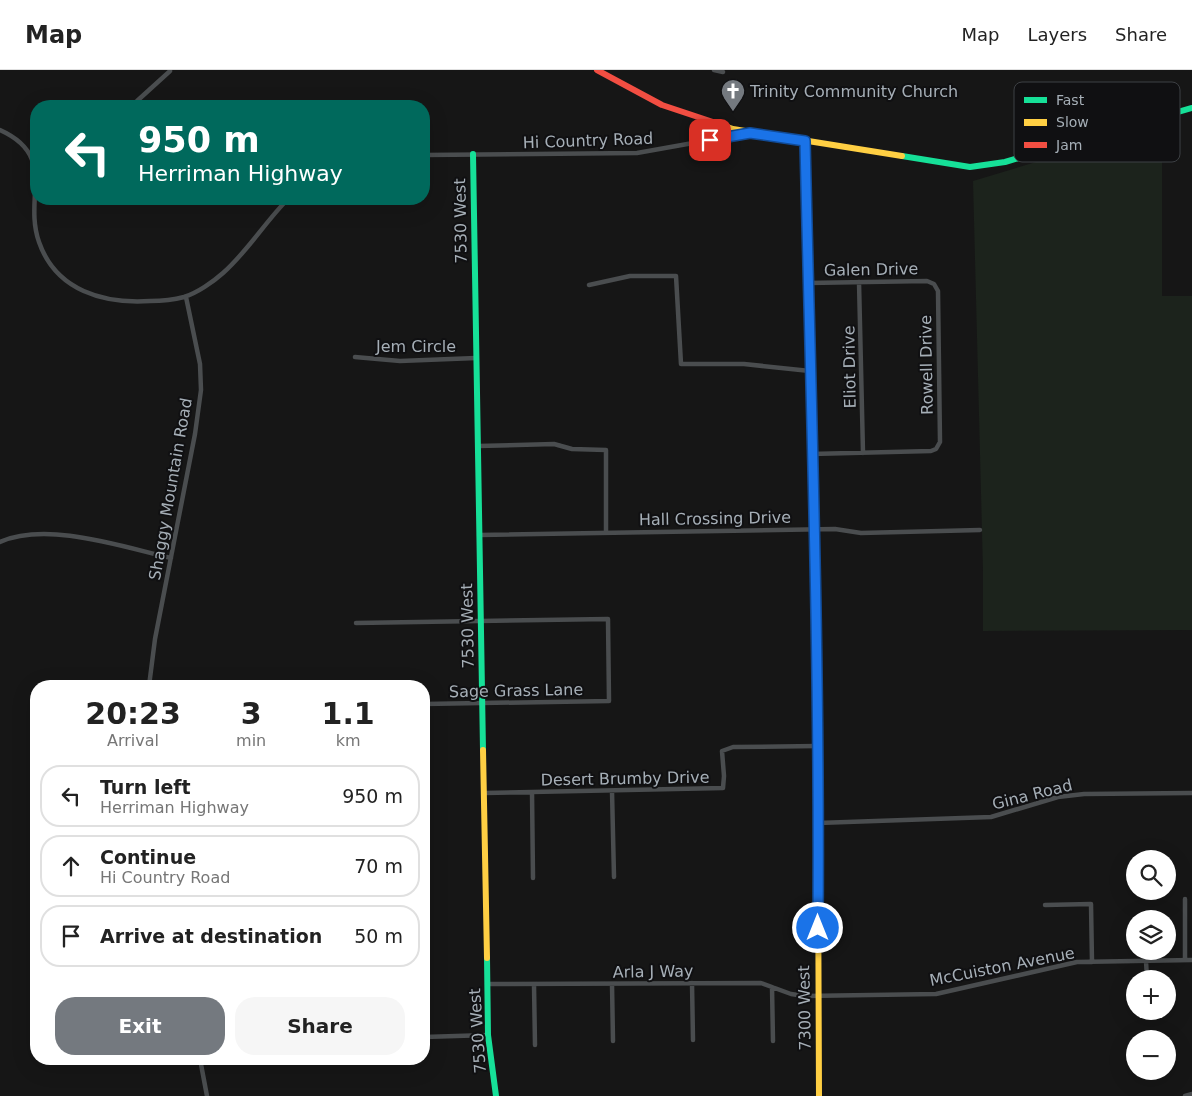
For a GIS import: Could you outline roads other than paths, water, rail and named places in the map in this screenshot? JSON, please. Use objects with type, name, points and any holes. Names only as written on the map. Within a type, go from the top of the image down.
[{"type":"street","points":[[597,70],[677,111],[750,133],[946,164],[982,166],[1014,159]]},
{"type":"street","points":[[714,70],[723,72]]},
{"type":"street","points":[[138,100],[170,71]]},
{"type":"street","points":[[0,130],[21,141],[30,151]]},
{"type":"street","name":"Hi Country Road","points":[[430,154],[637,153],[750,133]]},
{"type":"street","name":"7300 West","points":[[805,141],[814,529],[819,1096]]},
{"type":"street","name":"7530 West","points":[[473,154],[488,1035],[496,1096]]},
{"type":"street","points":[[35,205],[34,215],[38,240],[48,260],[60,274],[90,295],[107,300],[136,302],[186,297],[223,273],[283,205]]},
{"type":"street","points":[[589,285],[630,276],[676,276],[681,364],[744,364],[810,371]]},
{"type":"street","name":"Galen Drive","points":[[808,283],[927,280],[934,284]]},
{"type":"street","name":"Eliot Drive","points":[[859,282],[863,453]]},
{"type":"street","name":"Rowell Drive","points":[[863,453],[931,451],[938,447],[940,440],[938,291],[934,284]]},
{"type":"street","name":"Shaggy Mountain Road","points":[[150,680],[155,639],[193,444],[201,390],[199,357],[186,297]]},
{"type":"street","name":"Jem Circle","points":[[355,357],[400,361],[476,358]]},
{"type":"street","points":[[478,446],[554,444],[572,449],[606,450],[606,532]]},
{"type":"street","points":[[812,454],[863,453]]},
{"type":"street","name":"Hall Crossing Drive","points":[[479,535],[814,529],[839,529],[861,533],[980,530]]},
{"type":"street","points":[[0,542],[23,535],[55,534],[171,558]]},
{"type":"street","name":"Sage Grass Lane","points":[[430,704],[609,701],[608,619],[481,620]]},
{"type":"street","points":[[356,622],[481,620]]},
{"type":"street","name":"Desert Brumby Drive","points":[[485,793],[723,788],[722,751],[733,747],[817,746]]},
{"type":"street","points":[[612,791],[614,877]]},
{"type":"street","points":[[532,792],[533,878]]},
{"type":"street","name":"Gina Road","points":[[818,823],[991,817],[1058,797],[1084,794],[1192,793]]},
{"type":"street","points":[[1185,899],[1186,960]]},
{"type":"street","points":[[1045,906],[1091,904],[1092,962]]},
{"type":"street","name":"McCuiston Avenue","points":[[818,995],[936,994],[1077,962],[1192,960]]},
{"type":"street","points":[[1146,961],[1146,970]]},
{"type":"street","points":[[692,983],[693,1040]]},
{"type":"street","name":"Arla J Way","points":[[487,984],[761,983],[791,994],[818,995]]},
{"type":"street","points":[[612,984],[613,1041]]},
{"type":"street","points":[[534,985],[535,1045]]},
{"type":"street","points":[[772,987],[773,1041]]},
{"type":"street","points":[[430,1037],[488,1035]]},
{"type":"street","points":[[201,1065],[207,1096]]},
{"type":"street","points":[[1185,1096],[1192,1094]]},
{"type":"place","name":"Trinity Community Church","points":[[733,112]]}]
